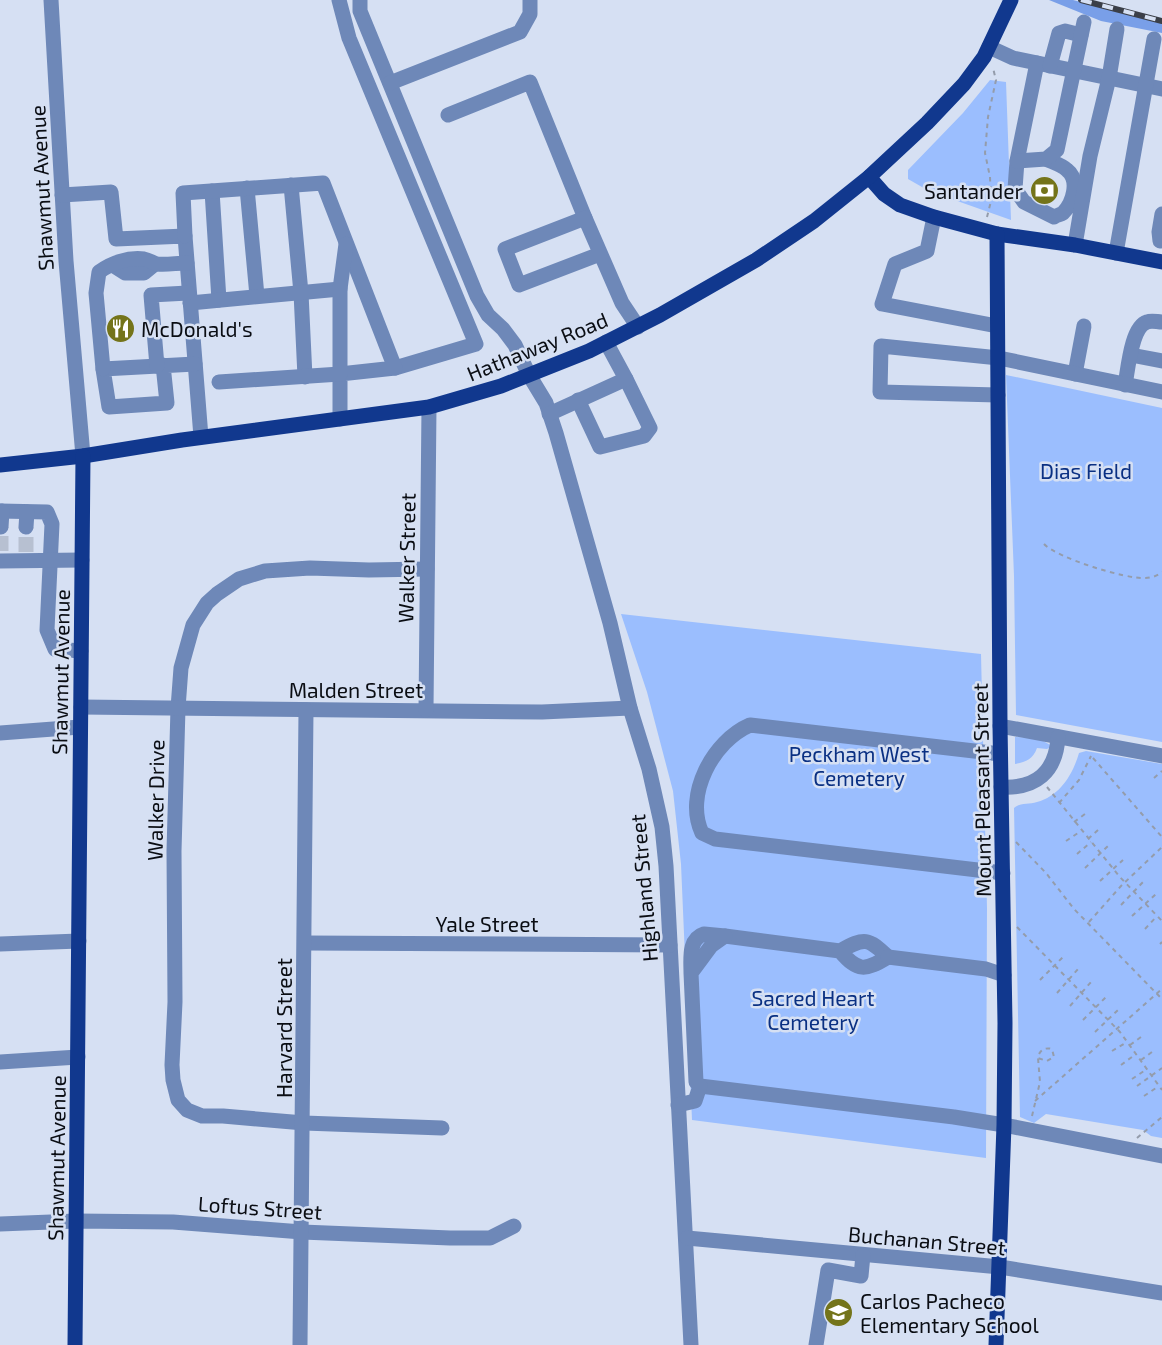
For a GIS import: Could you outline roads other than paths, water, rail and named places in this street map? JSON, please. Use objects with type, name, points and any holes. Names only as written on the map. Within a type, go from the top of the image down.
[{"type":"main road","points":[[989,47],[1011,0]]},
{"type":"main road","name":"Hathaway Road","points":[[0,465],[83,456],[201,437],[429,407],[465,398],[529,375],[638,327],[714,285],[814,220],[869,177],[946,104],[974,71],[989,47]]},
{"type":"main road","points":[[869,177],[884,194],[900,205],[934,217],[990,232],[1075,245],[1160,262]]},
{"type":"main road","name":"Mount Pleasant Street","points":[[990,232],[999,358],[999,726],[1004,918],[1004,1125],[996,1345]]},
{"type":"main road","name":"Shawmut Avenue","points":[[75,1345],[83,456]]},
{"type":"street","name":"Shawmut Avenue","points":[[51,0],[62,195],[83,456]]},
{"type":"street","points":[[219,382],[305,377],[395,368],[476,344],[349,38],[339,0]]},
{"type":"street","name":"Highland Street","points":[[360,0],[360,11],[477,296],[488,315],[515,345],[546,403],[605,604],[630,708],[649,769],[662,827],[666,866],[691,1345]]},
{"type":"street","points":[[390,83],[520,32],[530,14],[530,0]]},
{"type":"street","points":[[1083,28],[1074,71],[1051,154],[1075,180],[1074,192],[1063,213],[1054,217],[1024,202],[1015,189],[1017,161],[1044,65],[1059,33],[1083,28]]},
{"type":"street","points":[[1075,245],[1090,156],[1109,78],[1117,29]]},
{"type":"street","points":[[1116,253],[1154,39]]},
{"type":"street","points":[[989,47],[1013,58],[1162,89]]},
{"type":"street","points":[[448,115],[530,82],[600,254],[622,303],[638,327]]},
{"type":"street","points":[[1017,161],[1051,154]]},
{"type":"street","points":[[201,437],[183,193],[323,183],[395,368]]},
{"type":"street","points":[[291,185],[301,292],[305,377]]},
{"type":"street","points":[[247,188],[258,296]]},
{"type":"street","points":[[212,191],[219,300]]},
{"type":"street","points":[[62,195],[111,192],[116,239],[185,236]]},
{"type":"street","points":[[1160,262],[1159,232],[1162,214]]},
{"type":"street","points":[[934,217],[927,251],[895,264],[882,304],[997,326]]},
{"type":"street","points":[[585,218],[505,249],[519,285],[600,254]]},
{"type":"street","points":[[340,419],[340,289],[346,242]]},
{"type":"street","points":[[187,263],[155,264],[146,259],[118,261],[114,266],[108,266],[99,272],[96,293],[109,407],[167,403],[151,295],[219,300],[340,289]]},
{"type":"street","points":[[1125,385],[1134,338],[1141,325],[1149,321],[1162,322]]},
{"type":"street","points":[[1075,374],[1084,326]]},
{"type":"street","points":[[578,400],[600,447],[644,436],[650,428],[606,342]]},
{"type":"street","points":[[998,395],[880,392],[881,346],[999,358],[1162,392]]},
{"type":"street","points":[[1131,355],[1162,361]]},
{"type":"street","points":[[103,369],[195,364]]},
{"type":"street","points":[[549,414],[626,379]]},
{"type":"street","name":"Walker Street","points":[[426,710],[429,407]]},
{"type":"street","points":[[0,465],[0,473]]},
{"type":"street","points":[[1,517],[27,520],[47,512],[52,524],[47,630],[55,650],[81,651]]},
{"type":"street","points":[[1,558],[26,556],[50,560],[82,560]]},
{"type":"street","name":"Walker Drive","points":[[427,569],[279,569],[252,574],[228,585],[207,603],[193,625],[182,668],[178,708],[172,1065],[175,1094],[178,1100],[187,1110],[202,1116],[304,1123],[442,1128]]},
{"type":"street","name":"Malden Street","points":[[81,707],[542,712],[630,708]]},
{"type":"street","name":"Harvard Street","points":[[300,1345],[304,1123],[306,710]]},
{"type":"street","points":[[1000,754],[750,725],[728,738],[706,768],[701,783],[697,814],[702,832],[716,839],[1003,873]]},
{"type":"street","points":[[999,726],[1162,756]]},
{"type":"street","points":[[0,733],[80,727]]},
{"type":"street","points":[[1001,787],[1024,786],[1040,778],[1052,764],[1058,737]]},
{"type":"street","points":[[1004,975],[986,969],[888,957],[866,940],[840,951],[725,936],[711,946],[691,973],[696,1082],[700,1086],[1004,1125],[1162,1156]]},
{"type":"street","points":[[0,944],[79,941]]},
{"type":"street","name":"Yale Street","points":[[305,943],[670,945]]},
{"type":"street","points":[[840,951],[850,963],[862,968],[869,968],[888,957]]},
{"type":"street","points":[[0,1062],[78,1057]]},
{"type":"street","points":[[678,1105],[695,1101],[700,1086]]},
{"type":"street","name":"Loftus Street","points":[[0,1224],[76,1221],[173,1222],[302,1232],[490,1238],[514,1226]]},
{"type":"street","name":"Buchanan Street","points":[[687,1238],[1000,1267],[1162,1293]]},
{"type":"street","points":[[816,1345],[828,1270],[861,1276],[863,1255]]},
{"type":"tunnel","points":[[1,527],[1,551]]},
{"type":"tunnel","points":[[26,527],[26,552]]},
{"type":"railway","points":[[1081,0],[1162,21]]},
{"type":"place","name":"Santander","points":[[1044,190]]},
{"type":"place","name":"McDonald's","points":[[120,328]]},
{"type":"place","name":"Carlos Pacheco Elementary School","points":[[839,1312]]},
{"type":"park label","name":"Dias Field","points":[[1086,470]]},
{"type":"park label","name":"Peckham West Cemetery","points":[[859,765]]},
{"type":"park label","name":"Sacred Heart Cemetery","points":[[813,1009]]}]
